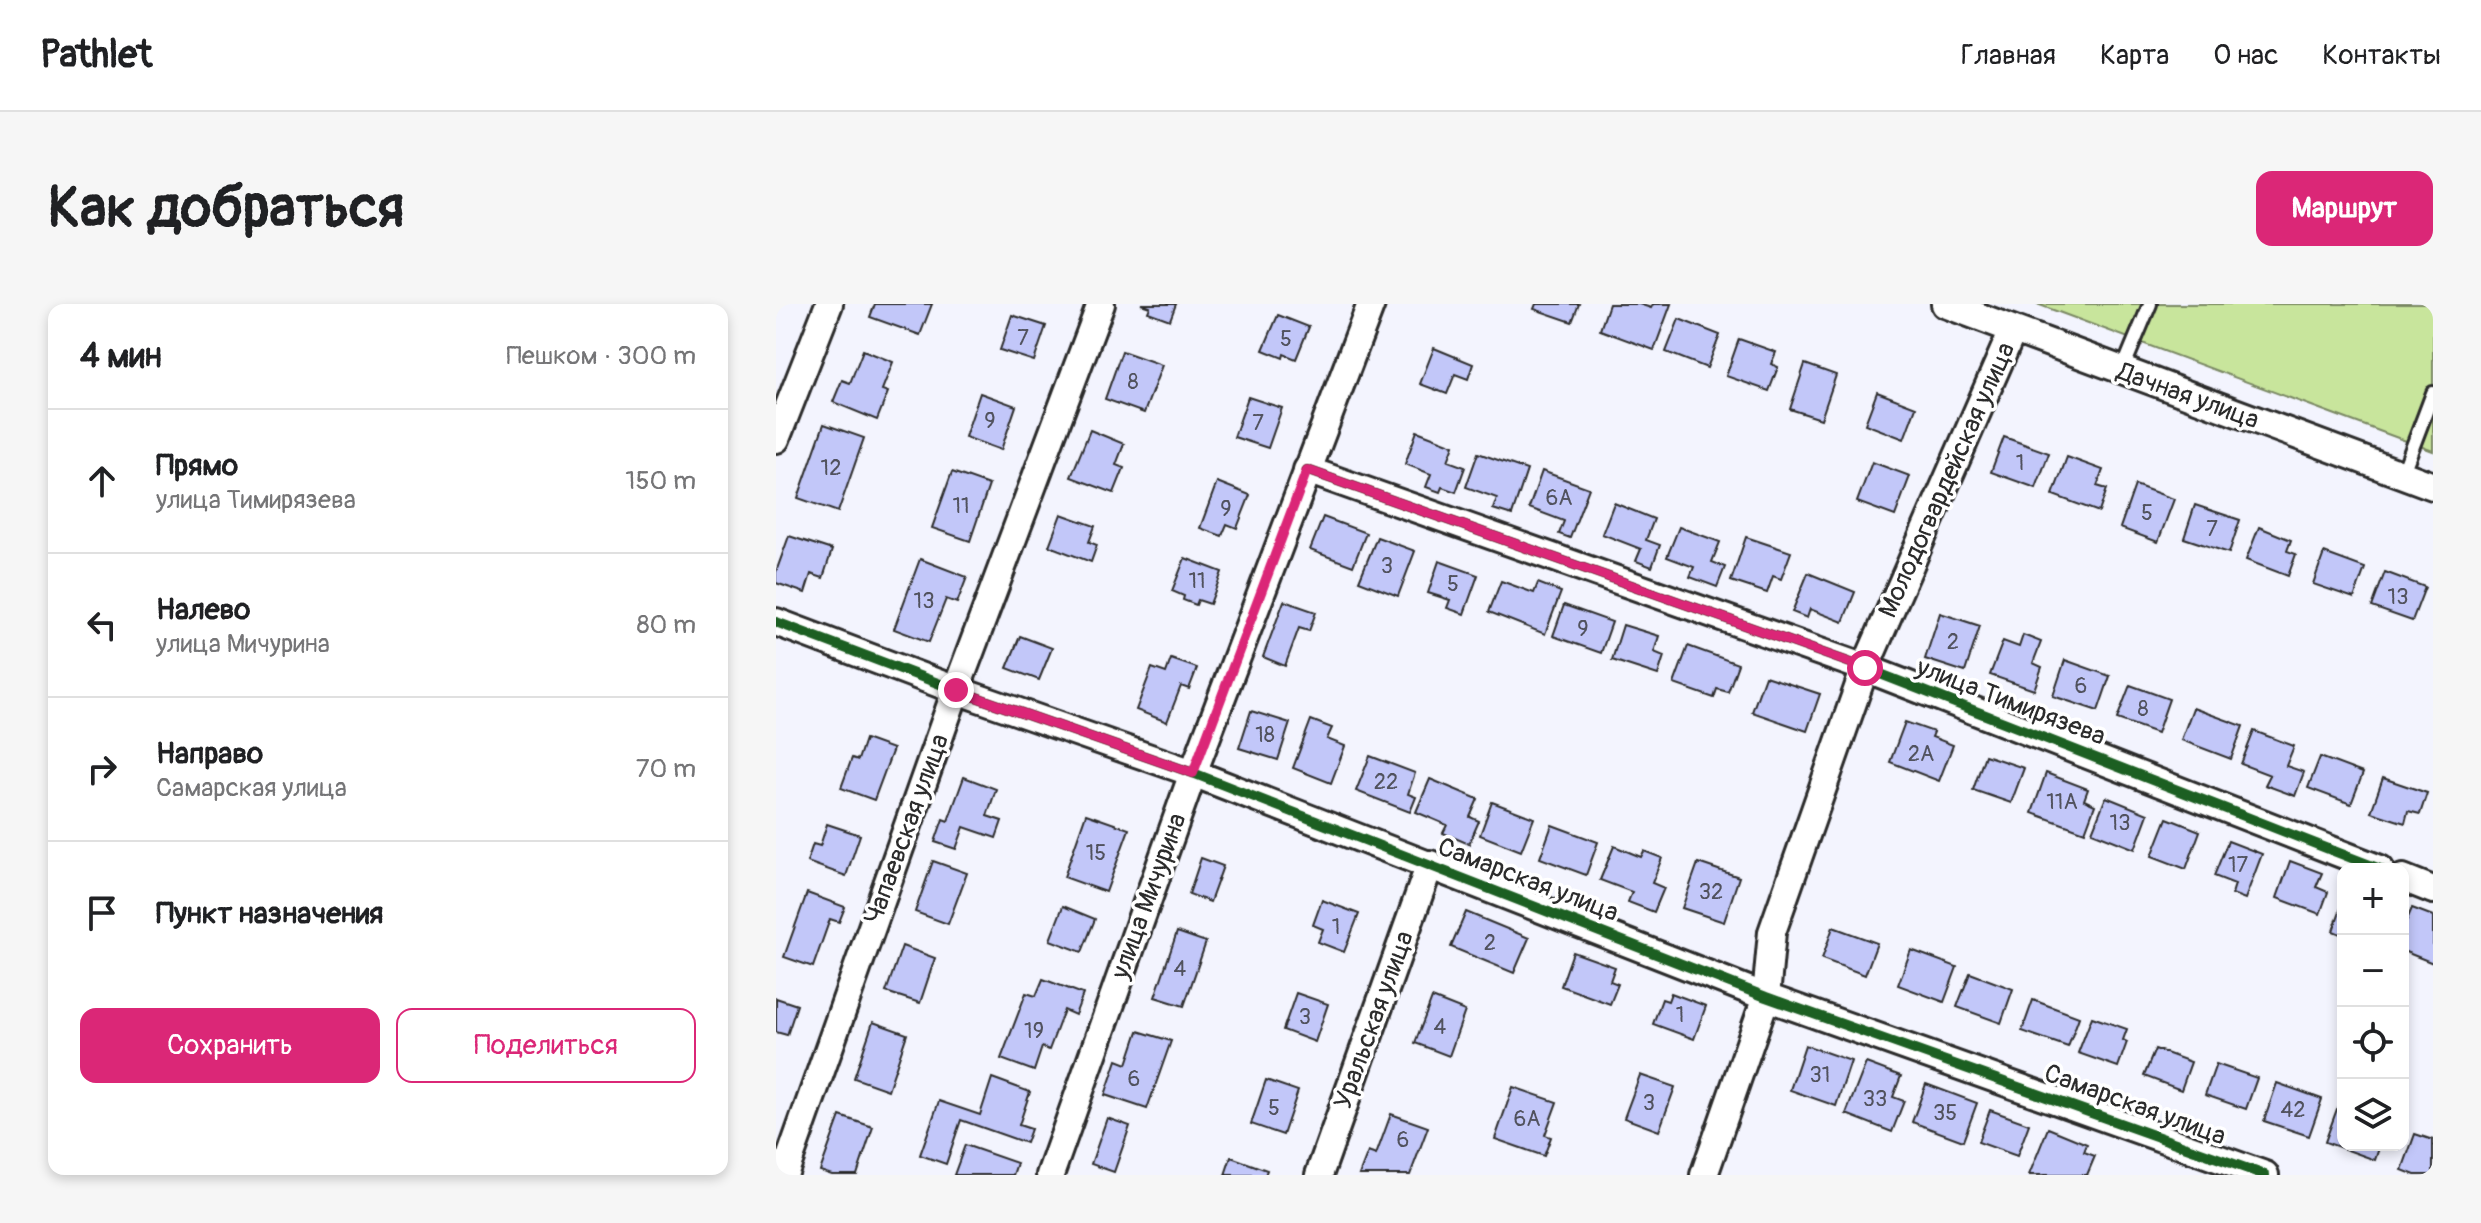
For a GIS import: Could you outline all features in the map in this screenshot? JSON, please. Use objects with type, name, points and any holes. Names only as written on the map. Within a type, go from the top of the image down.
[{"type":"street","points":[[776,439],[829,304]]},
{"type":"street","name":"Чапаевская улица","points":[[784,1175],[956,690],[1101,304]]},
{"type":"street","name":"улица Мичурина","points":[[1050,1175],[1193,773],[1371,304]]},
{"type":"street","name":"Дачная улица","points":[[1945,304],[1976,310],[2013,330],[2433,486]]},
{"type":"street","name":"Молодогвардейская улица","points":[[1704,1175],[1766,997],[1772,932],[1865,668],[2013,330]]},
{"type":"street","name":"улица Тимирязева","points":[[1307,470],[1865,668],[2365,863]]},
{"type":"street","name":"Самарская улица","points":[[776,622],[956,690],[1193,773],[1766,997],[2265,1175]]},
{"type":"street","name":"Уральская улица","points":[[1319,1175],[1430,864]]},
{"type":"street","points":[[2409,880],[2433,890]]},
{"type":"lane","points":[[2122,371],[2150,304]]},
{"type":"lane","points":[[2402,475],[2433,393]]},
{"type":"green space","points":[[2037,304],[2433,304],[2433,451]]},
{"type":"building","points":[[875,304],[932,304],[920,335],[870,317]]},
{"type":"building","points":[[1141,304],[1176,304],[1170,320],[1148,312],[1150,307]]},
{"type":"building","points":[[1536,304],[1579,304],[1572,322],[1534,309]]},
{"type":"building","points":[[1609,304],[1639,304],[1651,308],[1653,304],[1671,304],[1654,350],[1600,330]]},
{"type":"building","points":[[1012,315],[1046,326],[1034,361],[1000,350]]},
{"type":"building","points":[[1278,315],[1309,327],[1296,359],[1284,354],[1283,358],[1263,350]]},
{"type":"building","points":[[1679,319],[1720,335],[1707,368],[1666,352]]},
{"type":"building","points":[[1739,339],[1776,352],[1771,364],[1778,367],[1769,391],[1726,376]]},
{"type":"building","points":[[1434,348],[1473,364],[1468,379],[1455,374],[1447,394],[1420,384]]},
{"type":"building","points":[[863,350],[893,362],[882,390],[888,392],[877,420],[833,402],[842,380],[850,383]]},
{"type":"building","points":[[1122,351],[1162,365],[1144,413],[1105,399]]},
{"type":"building","points":[[1805,364],[1836,375],[1821,419],[1790,409]]},
{"type":"building","points":[[1877,392],[1916,407],[1904,439],[1865,424]]},
{"type":"building","points":[[980,393],[1016,406],[1001,450],[965,437]]},
{"type":"building","points":[[1248,397],[1282,408],[1268,448],[1234,437]]},
{"type":"building","points":[[824,424],[864,438],[838,512],[798,498]]},
{"type":"building","points":[[1090,430],[1124,444],[1116,465],[1124,468],[1114,493],[1071,477]]},
{"type":"building","points":[[1417,431],[1454,445],[1448,461],[1465,467],[1456,492],[1442,487],[1440,492],[1426,487],[1431,474],[1405,464]]},
{"type":"building","points":[[2004,437],[2049,453],[2036,488],[1991,472]]},
{"type":"building","points":[[1478,453],[1527,470],[1512,515],[1493,509],[1497,498],[1466,487]]},
{"type":"building","points":[[2067,457],[2103,470],[2097,486],[2107,489],[2099,512],[2053,495]]},
{"type":"building","points":[[1872,462],[1910,476],[1895,516],[1857,502]]},
{"type":"building","points":[[1542,471],[1589,488],[1570,538],[1559,534],[1564,521],[1529,508]]},
{"type":"building","points":[[952,472],[989,485],[970,541],[932,528]]},
{"type":"building","points":[[1217,482],[1250,495],[1237,528],[1227,524],[1222,536],[1200,528]]},
{"type":"building","points":[[2135,485],[2174,499],[2158,542],[2120,528]]},
{"type":"building","points":[[1614,503],[1654,519],[1646,540],[1660,545],[1652,567],[1636,561],[1641,549],[1602,534]]},
{"type":"building","points":[[2195,505],[2240,520],[2229,553],[2184,538]]},
{"type":"building","points":[[1061,514],[1095,526],[1089,542],[1097,545],[1091,562],[1049,546]]},
{"type":"building","points":[[1323,517],[1366,533],[1353,566],[1310,550]]},
{"type":"building","points":[[1679,527],[1720,542],[1712,562],[1725,567],[1717,587],[1690,577],[1694,567],[1667,557]]},
{"type":"building","points":[[2259,527],[2291,540],[2287,551],[2296,554],[2288,576],[2246,560]]},
{"type":"building","points":[[789,536],[832,550],[823,578],[811,574],[805,593],[776,583],[776,572]]},
{"type":"building","points":[[1377,537],[1415,551],[1398,596],[1359,581]]},
{"type":"building","points":[[1746,537],[1791,552],[1781,579],[1773,576],[1767,593],[1731,581]]},
{"type":"building","points":[[2324,553],[2365,568],[2354,598],[2313,584]]},
{"type":"building","points":[[1185,558],[1222,572],[1210,604],[1198,600],[1196,605],[1172,591]]},
{"type":"building","points":[[920,559],[967,577],[957,603],[946,599],[929,642],[894,629]]},
{"type":"building","points":[[1439,561],[1478,575],[1464,614],[1447,608],[1450,600],[1428,593]]},
{"type":"building","points":[[2385,572],[2425,587],[2412,621],[2372,607]]},
{"type":"building","points":[[1808,573],[1855,592],[1843,622],[1810,609],[1807,618],[1792,612]]},
{"type":"building","points":[[1501,581],[1534,593],[1538,583],[1561,592],[1545,634],[1489,612]]},
{"type":"building","points":[[1284,601],[1316,612],[1309,631],[1299,628],[1285,666],[1263,657]]},
{"type":"building","points":[[1564,605],[1612,622],[1601,653],[1553,636]]},
{"type":"building","points":[[1940,613],[1980,626],[1965,672],[1925,659]]},
{"type":"building","points":[[1623,625],[1659,636],[1654,652],[1664,656],[1658,675],[1612,660]]},
{"type":"building","points":[[2023,635],[2041,642],[2033,663],[2042,667],[2034,690],[1990,675],[2003,641],[2019,647]]},
{"type":"building","points":[[1020,636],[1052,648],[1039,680],[1007,668]]},
{"type":"building","points":[[1688,646],[1738,664],[1728,692],[1717,689],[1714,698],[1674,684]]},
{"type":"building","points":[[1171,659],[1197,668],[1189,689],[1181,686],[1167,722],[1136,710],[1152,668],[1166,673]]},
{"type":"building","points":[[2065,660],[2110,676],[2098,711],[2053,696]]},
{"type":"building","points":[[1765,676],[1820,694],[1807,731],[1752,712]]},
{"type":"building","points":[[2130,685],[2169,699],[2157,733],[2117,719]]},
{"type":"building","points":[[2193,708],[2243,726],[2231,759],[2181,740]]},
{"type":"building","points":[[1251,711],[1290,723],[1278,760],[1239,748]]},
{"type":"building","points":[[1311,720],[1332,728],[1327,739],[1345,746],[1331,783],[1293,768]]},
{"type":"building","points":[[1905,722],[1934,732],[1932,737],[1953,745],[1939,781],[1890,762]]},
{"type":"building","points":[[2254,731],[2294,746],[2286,766],[2304,772],[2295,796],[2265,785],[2270,775],[2241,764]]},
{"type":"building","points":[[865,739],[893,749],[874,800],[841,788],[852,758],[858,760]]},
{"type":"building","points":[[1985,755],[2024,768],[2011,803],[1973,790]]},
{"type":"building","points":[[1370,756],[1415,773],[1408,794],[1416,797],[1410,812],[1356,791]]},
{"type":"building","points":[[2320,757],[2363,773],[2351,804],[2308,788]]},
{"type":"building","points":[[2046,773],[2088,789],[2084,800],[2095,805],[2085,832],[2032,813]]},
{"type":"building","points":[[964,777],[996,789],[987,816],[1002,821],[996,838],[964,827],[956,849],[935,842],[943,819],[948,821]]},
{"type":"building","points":[[2383,778],[2427,793],[2420,814],[2408,811],[2405,823],[2371,812]]},
{"type":"building","points":[[1430,779],[1478,799],[1470,817],[1479,821],[1469,844],[1443,833],[1447,825],[1416,812]]},
{"type":"building","points":[[2106,797],[2148,814],[2135,849],[2092,832]]},
{"type":"building","points":[[1492,802],[1534,818],[1521,851],[1480,835]]},
{"type":"building","points":[[1086,814],[1129,829],[1106,892],[1064,877]]},
{"type":"building","points":[[2167,818],[2200,831],[2186,869],[2152,856]]},
{"type":"building","points":[[827,824],[860,835],[846,876],[807,862],[813,844],[820,846]]},
{"type":"building","points":[[1552,825],[1598,842],[1586,875],[1540,858]]},
{"type":"building","points":[[2228,841],[2262,854],[2245,899],[2232,894],[2235,884],[2214,876]]},
{"type":"building","points":[[1614,846],[1641,857],[1644,851],[1662,858],[1652,883],[1664,888],[1654,912],[1628,902],[1632,892],[1600,880]]},
{"type":"building","points":[[1201,858],[1223,866],[1210,902],[1189,894]]},
{"type":"building","points":[[933,861],[967,873],[948,924],[915,912]]},
{"type":"building","points":[[2290,861],[2322,873],[2316,887],[2328,892],[2320,914],[2277,898]]},
{"type":"building","points":[[1698,863],[1739,877],[1724,922],[1682,908]]},
{"type":"building","points":[[807,893],[845,907],[839,922],[830,919],[813,967],[784,957]]},
{"type":"building","points":[[1322,900],[1359,914],[1344,952],[1318,942],[1323,929],[1313,925]]},
{"type":"building","points":[[1063,906],[1095,919],[1082,952],[1050,940]]},
{"type":"building","points":[[2412,908],[2433,916],[2433,963],[2409,953],[2409,915]]},
{"type":"building","points":[[1466,912],[1529,938],[1514,973],[1451,947]]},
{"type":"building","points":[[1833,927],[1877,943],[1865,975],[1822,959]]},
{"type":"building","points":[[1177,932],[1206,942],[1184,1006],[1155,997]]},
{"type":"building","points":[[902,946],[935,958],[920,1003],[886,992]]},
{"type":"building","points":[[1911,950],[1957,967],[1944,1002],[1898,985]]},
{"type":"building","points":[[1573,952],[1615,967],[1610,981],[1618,984],[1610,1004],[1561,986]]},
{"type":"building","points":[[1970,973],[2013,989],[2001,1023],[1957,1007]]},
{"type":"building","points":[[1043,979],[1083,994],[1075,1015],[1064,1010],[1049,1050],[1042,1047],[1034,1071],[1001,1059],[1026,993],[1036,996]]},
{"type":"building","points":[[1296,993],[1328,1004],[1315,1042],[1283,1030]]},
{"type":"building","points":[[1671,993],[1706,1006],[1694,1039],[1653,1024],[1662,999],[1668,1001]]},
{"type":"building","points":[[776,998],[797,1005],[787,1035],[776,1032]]},
{"type":"building","points":[[1432,998],[1465,1011],[1449,1056],[1415,1043]]},
{"type":"building","points":[[2033,1000],[2079,1017],[2068,1047],[2022,1031]]},
{"type":"building","points":[[2092,1017],[2127,1029],[2123,1040],[2127,1042],[2118,1067],[2078,1053]]},
{"type":"building","points":[[873,1022],[907,1034],[888,1090],[854,1078]]},
{"type":"building","points":[[1138,1031],[1171,1041],[1147,1109],[1105,1095],[1117,1060],[1127,1064]]},
{"type":"building","points":[[1805,1045],[1851,1061],[1836,1106],[1790,1090]]},
{"type":"building","points":[[2155,1049],[2191,1062],[2181,1090],[2144,1076]]},
{"type":"building","points":[[1866,1063],[1901,1076],[1893,1097],[1904,1101],[1892,1132],[1846,1114]]},
{"type":"building","points":[[2216,1064],[2257,1078],[2246,1109],[2205,1095]]},
{"type":"building","points":[[1640,1075],[1675,1087],[1659,1131],[1624,1118]]},
{"type":"building","points":[[992,1078],[1030,1092],[1019,1125],[1031,1129],[1026,1143],[961,1120],[946,1164],[920,1155],[939,1101],[980,1115]]},
{"type":"building","points":[[1266,1080],[1298,1091],[1283,1135],[1251,1124]]},
{"type":"building","points":[[2277,1083],[2322,1099],[2309,1136],[2264,1121]]},
{"type":"building","points":[[1926,1084],[1977,1103],[1963,1141],[1912,1122]]},
{"type":"building","points":[[1513,1087],[1557,1102],[1545,1135],[1551,1137],[1544,1156],[1495,1139]]},
{"type":"building","points":[[2337,1109],[2337,1146],[2325,1142]]},
{"type":"building","points":[[1990,1110],[2029,1124],[2017,1156],[1978,1142]]},
{"type":"building","points":[[1391,1114],[1428,1127],[1410,1175],[1359,1175],[1368,1152],[1376,1155]]},
{"type":"building","points":[[840,1116],[873,1127],[857,1175],[832,1175],[820,1171]]},
{"type":"building","points":[[1107,1118],[1130,1126],[1114,1172],[1091,1164]]},
{"type":"building","points":[[2048,1128],[2087,1144],[2084,1152],[2095,1156],[2087,1175],[2029,1175]]},
{"type":"building","points":[[2415,1134],[2433,1140],[2433,1175],[2415,1175],[2402,1170]]},
{"type":"building","points":[[965,1145],[1017,1163],[1013,1175],[954,1175]]},
{"type":"building","points":[[2350,1151],[2378,1151],[2375,1160]]},
{"type":"building","points":[[1231,1157],[1267,1170],[1265,1175],[1225,1175]]},
{"type":"cycle path","points":[[1307,470],[1865,668],[2365,863]]},
{"type":"cycle path","points":[[776,622],[956,690],[1193,773],[1766,997],[2265,1175]]},
{"type":"route","points":[[956,690],[1193,773],[1307,470],[1865,668]]}]
